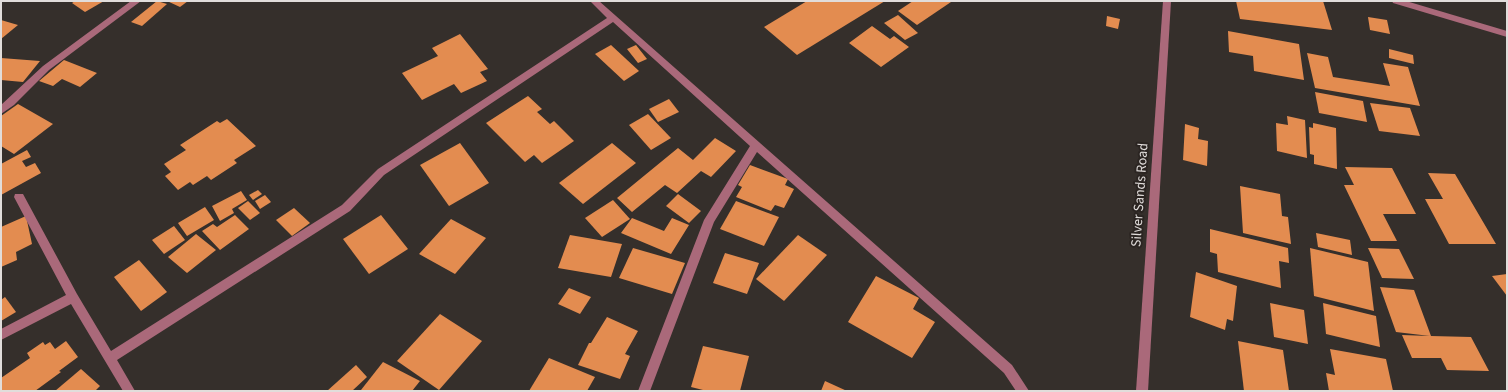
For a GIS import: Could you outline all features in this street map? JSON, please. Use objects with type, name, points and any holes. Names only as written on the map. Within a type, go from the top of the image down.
[{"type":"street","points":[[1,110],[11,103],[46,68],[137,1]]},
{"type":"street","points":[[594,1],[1008,369],[1023,391]]},
{"type":"street","name":"Silver Sands Road","points":[[1142,391],[1167,1]]},
{"type":"street","points":[[1396,1],[1507,34]]},
{"type":"street","points":[[110,358],[346,208],[381,172],[417,146],[613,18]]},
{"type":"street","points":[[644,391],[709,220],[756,146]]},
{"type":"street","points":[[19,197],[73,297],[129,391]]},
{"type":"street","points":[[1,335],[73,297]]},
{"type":"building","points":[[75,1],[104,1],[85,12],[72,3]]},
{"type":"building","points":[[157,1],[167,4],[142,26],[131,22]]},
{"type":"building","points":[[167,1],[188,1],[180,7]]},
{"type":"building","points":[[807,1],[885,1],[797,55],[764,27]]},
{"type":"building","points":[[913,1],[951,2],[917,25],[898,11]]},
{"type":"building","points":[[1236,1],[1323,1],[1332,30],[1240,19]]},
{"type":"building","points":[[898,15],[918,33],[905,40],[884,23]]},
{"type":"building","points":[[1107,16],[1120,19],[1118,29],[1106,26]]},
{"type":"building","points":[[1368,17],[1387,20],[1390,34],[1370,30]]},
{"type":"building","points":[[1,20],[18,25],[1,39]]},
{"type":"building","points":[[872,26],[890,39],[894,36],[909,47],[881,67],[849,43]]},
{"type":"building","points":[[1228,31],[1299,44],[1304,80],[1254,71],[1253,56],[1229,52]]},
{"type":"building","points":[[460,34],[488,69],[480,72],[487,81],[461,93],[454,84],[422,100],[402,73],[438,56],[432,48]]},
{"type":"building","points":[[611,45],[639,71],[624,81],[595,54]]},
{"type":"building","points":[[636,45],[647,59],[638,63],[627,49]]},
{"type":"building","points":[[1389,49],[1413,55],[1414,64],[1389,58]]},
{"type":"building","points":[[1307,53],[1328,57],[1333,77],[1390,86],[1383,63],[1408,67],[1420,106],[1315,88]]},
{"type":"building","points":[[1,58],[40,61],[23,82],[1,80]]},
{"type":"building","points":[[64,60],[97,73],[80,87],[62,79],[53,86],[39,81]]},
{"type":"building","points":[[1315,92],[1363,101],[1367,122],[1319,113]]},
{"type":"building","points":[[528,96],[542,109],[537,112],[550,124],[554,121],[574,141],[542,163],[534,155],[525,162],[486,123]]},
{"type":"building","points":[[669,99],[679,112],[658,122],[649,109]]},
{"type":"building","points":[[1370,103],[1410,108],[1420,136],[1379,131]]},
{"type":"building","points":[[18,104],[53,124],[14,154],[1,146],[1,116]]},
{"type":"building","points":[[648,114],[671,138],[651,150],[629,125]]},
{"type":"building","points":[[1287,116],[1305,120],[1307,158],[1277,151],[1276,123],[1288,125]]},
{"type":"building","points":[[227,119],[256,146],[234,160],[237,163],[211,180],[207,176],[193,185],[190,182],[178,190],[165,176],[171,172],[164,164],[186,150],[180,145],[217,121],[220,123]]},
{"type":"building","points":[[1313,123],[1336,128],[1337,169],[1314,164],[1314,155],[1310,154],[1309,127],[1313,128]]},
{"type":"building","points":[[1185,124],[1199,128],[1198,139],[1208,141],[1207,166],[1183,160]]},
{"type":"building","points":[[715,138],[736,151],[711,177],[701,171],[677,193],[665,185],[632,212],[617,198],[678,148],[693,160]]},
{"type":"building","points":[[460,143],[489,183],[449,206],[420,165]]},
{"type":"building","points":[[612,143],[636,163],[583,204],[559,183]]},
{"type":"building","points":[[27,150],[31,157],[22,161],[26,167],[35,163],[41,173],[1,195],[1,164]]},
{"type":"building","points":[[750,165],[788,179],[785,185],[794,189],[784,208],[775,205],[771,211],[736,197],[742,187],[738,185]]},
{"type":"building","points":[[1345,167],[1392,168],[1416,214],[1383,214],[1397,241],[1371,241],[1344,185],[1354,185]]},
{"type":"building","points":[[1428,173],[1455,174],[1496,244],[1449,244],[1425,199],[1443,199]]},
{"type":"building","points":[[1240,186],[1280,194],[1282,216],[1288,217],[1291,244],[1243,233]]},
{"type":"building","points":[[258,190],[262,194],[253,200],[249,195]]},
{"type":"building","points":[[241,191],[247,200],[232,209],[234,213],[220,221],[212,206]]},
{"type":"building","points":[[678,194],[701,211],[689,223],[666,206]]},
{"type":"building","points":[[265,195],[271,202],[260,209],[255,201]]},
{"type":"building","points":[[613,200],[630,219],[602,237],[585,218]]},
{"type":"building","points":[[248,201],[260,213],[250,220],[238,208]]},
{"type":"building","points":[[736,201],[779,217],[764,246],[720,229]]},
{"type":"building","points":[[205,207],[214,220],[187,236],[178,223]]},
{"type":"building","points":[[294,208],[310,223],[292,236],[276,220]]},
{"type":"building","points":[[235,215],[249,229],[220,250],[202,231],[213,224],[217,227]]},
{"type":"building","points":[[381,215],[408,249],[369,274],[343,239]]},
{"type":"building","points":[[26,216],[32,244],[16,252],[17,260],[1,267],[1,227]]},
{"type":"building","points":[[632,218],[664,231],[672,218],[689,225],[671,254],[621,233]]},
{"type":"building","points":[[451,219],[486,238],[455,274],[419,254]]},
{"type":"building","points":[[174,226],[185,240],[164,254],[152,240]]},
{"type":"building","points":[[1210,229],[1288,248],[1289,263],[1279,261],[1281,288],[1218,272],[1217,254],[1210,252]]},
{"type":"building","points":[[1316,233],[1350,240],[1352,255],[1318,247]]},
{"type":"building","points":[[196,234],[216,250],[187,273],[168,257]]},
{"type":"building","points":[[570,235],[622,244],[611,277],[558,268]]},
{"type":"building","points":[[798,235],[827,255],[784,301],[756,279]]},
{"type":"building","points":[[633,248],[685,263],[672,294],[619,278]]},
{"type":"building","points":[[1310,248],[1368,262],[1374,311],[1314,296]]},
{"type":"building","points":[[1368,248],[1399,249],[1414,279],[1382,278]]},
{"type":"building","points":[[725,253],[759,263],[747,294],[713,283]]},
{"type":"building","points":[[139,260],[167,292],[141,311],[114,277]]},
{"type":"building","points":[[1196,272],[1237,286],[1233,321],[1227,319],[1225,330],[1190,317]]},
{"type":"building","points":[[1507,274],[1507,296],[1492,276]]},
{"type":"building","points":[[876,276],[919,298],[913,309],[935,322],[912,358],[848,322]]},
{"type":"building","points":[[1380,287],[1414,290],[1431,336],[1471,337],[1489,371],[1447,370],[1441,358],[1412,358],[1402,335],[1430,336],[1396,332]]},
{"type":"building","points":[[569,288],[591,297],[580,314],[558,304]]},
{"type":"building","points":[[5,297],[16,312],[1,321],[1,300]]},
{"type":"building","points":[[1270,303],[1304,310],[1308,344],[1274,337]]},
{"type":"building","points":[[1323,303],[1376,316],[1380,347],[1326,334]]},
{"type":"building","points":[[440,314],[482,341],[439,390],[397,361]]},
{"type":"building","points":[[607,317],[638,331],[625,354],[630,356],[620,379],[578,365],[589,343],[591,343]]},
{"type":"building","points":[[66,341],[78,357],[59,371],[61,372],[35,391],[1,391],[1,378],[30,358],[27,353],[43,342],[45,345],[50,342],[55,349]]},
{"type":"building","points":[[1238,341],[1283,350],[1289,391],[1244,391]]},
{"type":"building","points":[[703,346],[749,356],[740,391],[707,391],[691,387]]},
{"type":"building","points":[[1330,349],[1386,359],[1393,391],[1329,391],[1326,373],[1335,375]]},
{"type":"building","points":[[549,358],[595,377],[587,391],[529,391]]},
{"type":"building","points":[[383,362],[420,381],[412,391],[361,390]]},
{"type":"building","points":[[356,365],[367,377],[352,391],[327,391]]},
{"type":"building","points":[[81,369],[100,386],[95,391],[55,391]]},
{"type":"building","points":[[825,381],[847,391],[821,391]]}]
